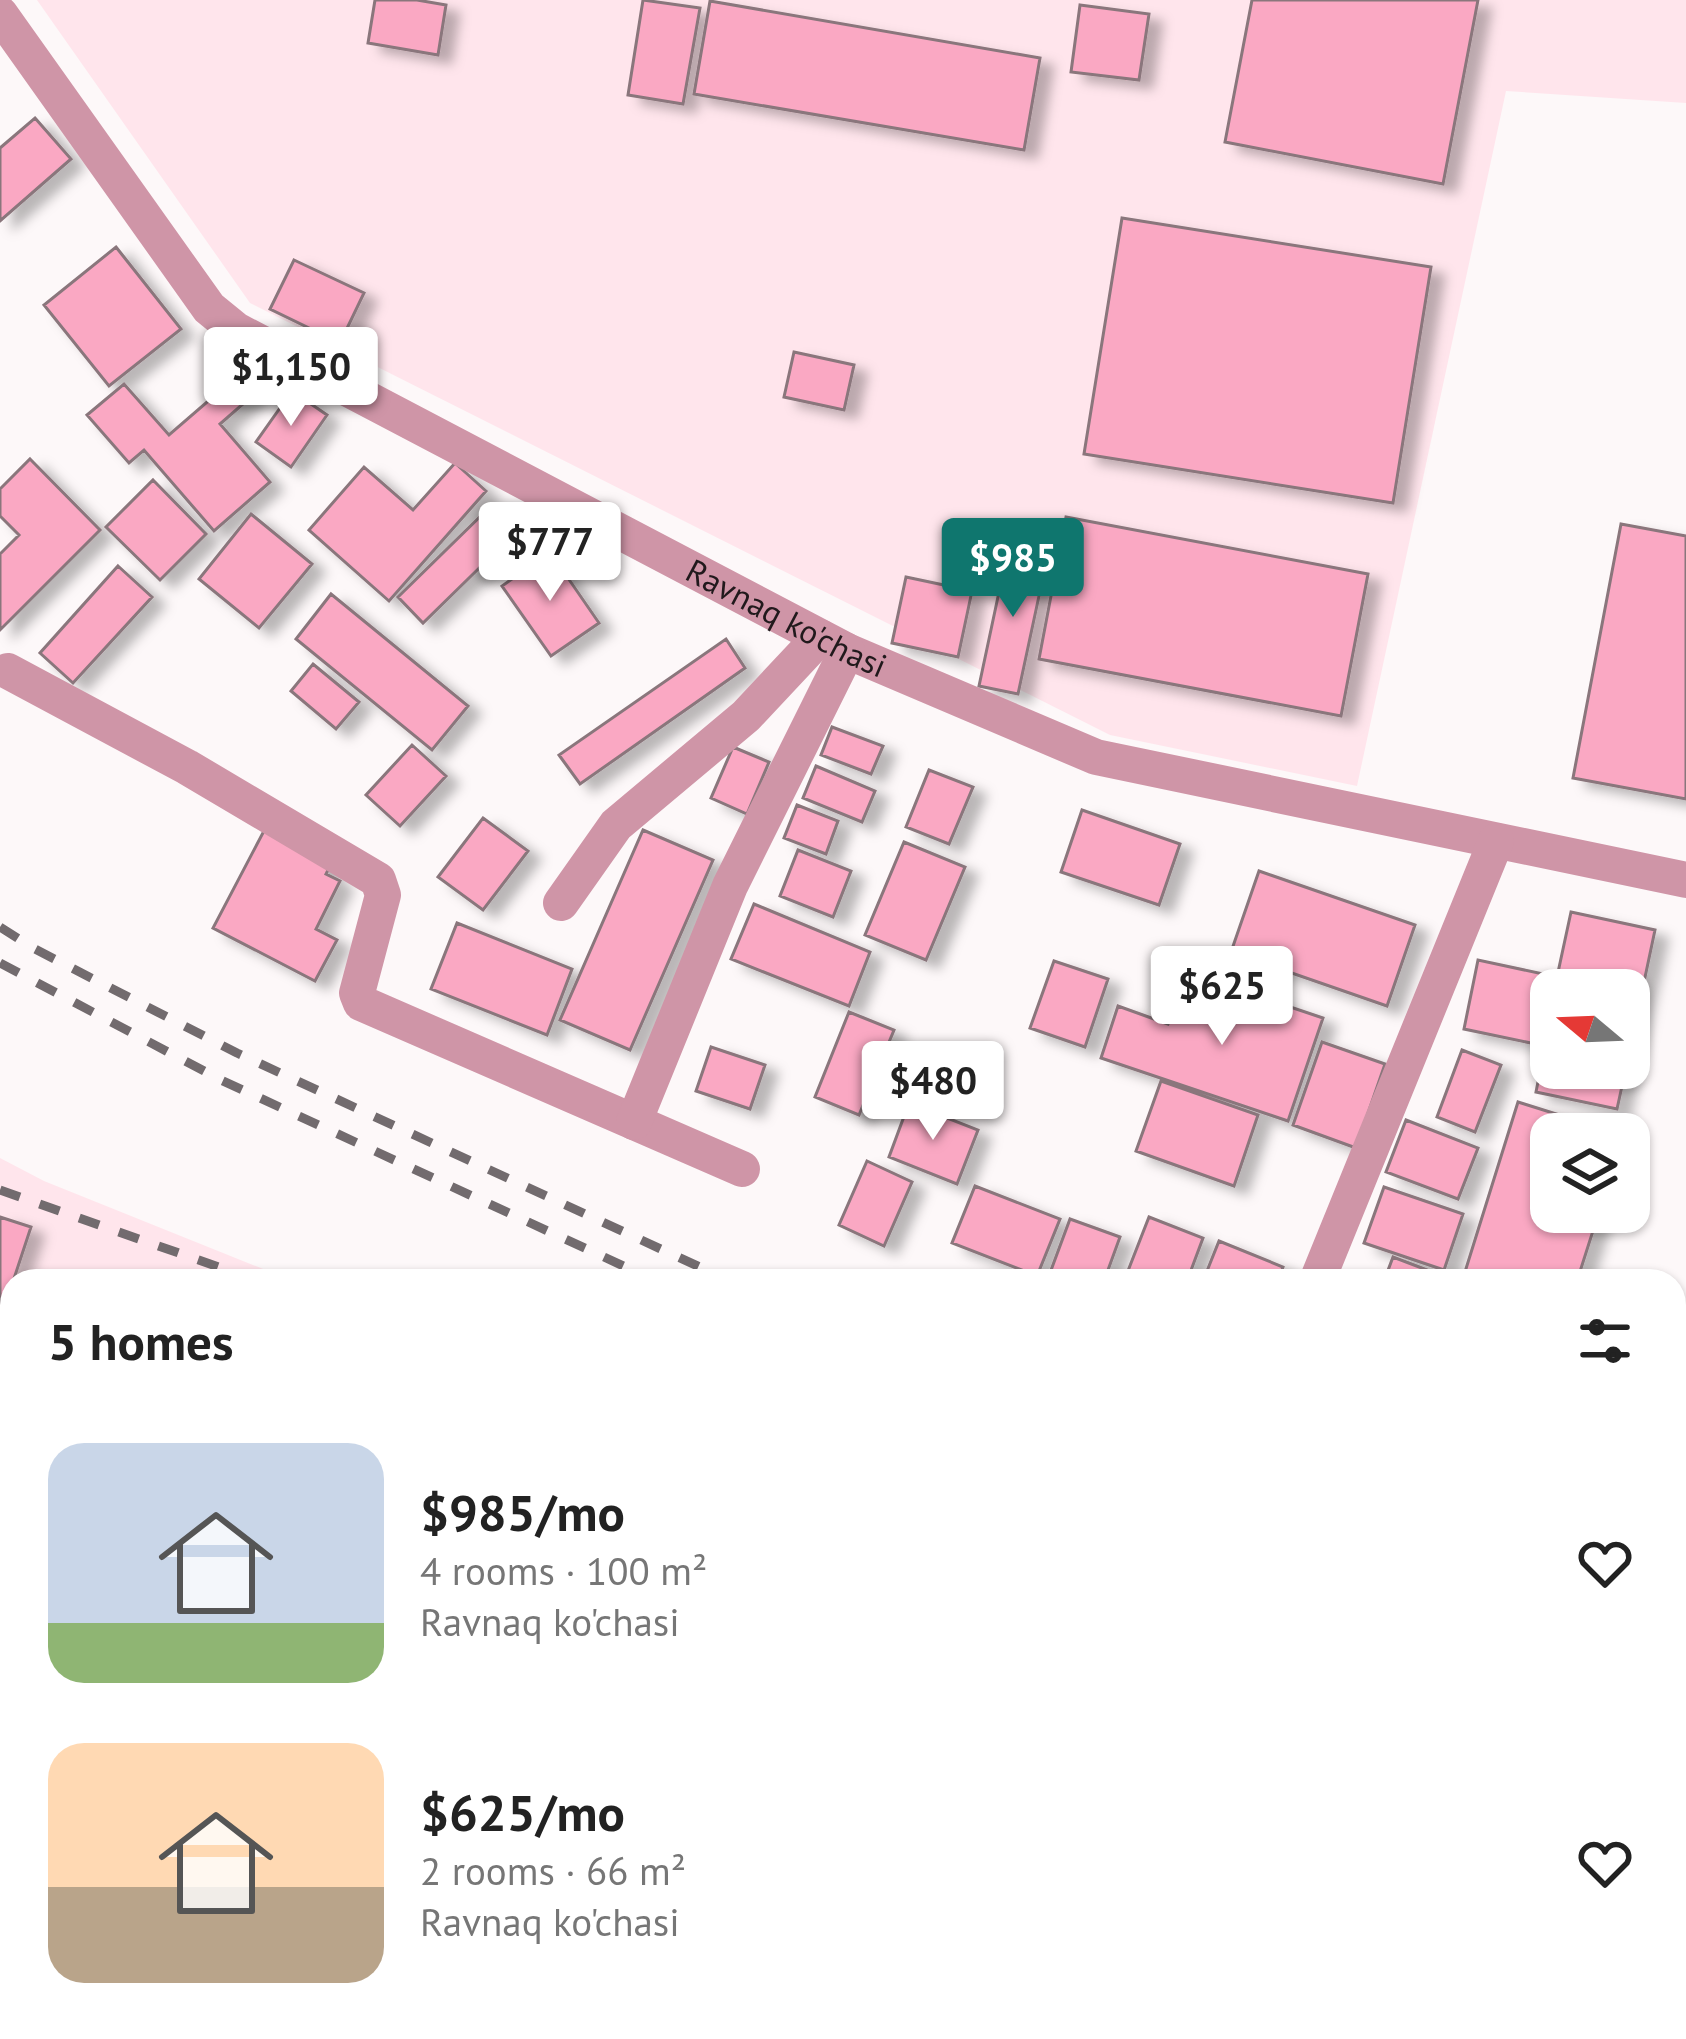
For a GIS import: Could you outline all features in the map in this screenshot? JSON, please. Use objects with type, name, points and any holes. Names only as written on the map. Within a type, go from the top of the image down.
[{"type":"street","name":"Ravnaq ko'chasi","points":[[0,14],[209,308],[236,330],[834,644],[1096,757],[1686,880]]},
{"type":"street","points":[[561,903],[616,825],[834,644]]},
{"type":"street","points":[[634,1122],[834,644]]},
{"type":"street","points":[[8,671],[187,767],[378,880],[383,896],[357,993],[361,1003],[742,1169]]},
{"type":"street","points":[[1322,1269],[1496,841]]},
{"type":"shaded area","points":[[37,0],[1686,0],[1686,103],[1506,91],[1357,786],[1110,735],[250,303]]},
{"type":"shaded area","points":[[0,1158],[44,1181],[263,1269],[0,1269]]},
{"type":"building","points":[[375,0],[446,5],[438,55],[368,43]]},
{"type":"building","points":[[643,0],[700,8],[683,104],[628,95]]},
{"type":"building","points":[[1252,0],[1478,0],[1443,184],[1225,142]]},
{"type":"building","points":[[710,1],[1040,58],[1024,150],[694,94]]},
{"type":"building","points":[[1080,5],[1149,14],[1139,80],[1071,72]]},
{"type":"building","points":[[35,118],[71,159],[0,221],[0,148]]},
{"type":"building","points":[[1122,218],[1431,267],[1393,503],[1084,454]]},
{"type":"building","points":[[116,247],[181,329],[109,386],[44,305]]},
{"type":"building","points":[[294,260],[364,293],[340,343],[270,309]]},
{"type":"building","points":[[794,352],[854,365],[844,410],[784,397]]},
{"type":"building","points":[[243,371],[259,390],[220,424],[270,482],[214,531],[144,450],[129,463],[87,415],[124,384],[169,435]]},
{"type":"building","points":[[292,391],[327,415],[291,467],[256,442]]},
{"type":"building","points":[[30,459],[100,530],[0,630],[0,554],[19,535],[0,516],[0,489]]},
{"type":"building","points":[[455,463],[486,491],[389,601],[309,530],[364,467],[413,510]]},
{"type":"building","points":[[153,480],[206,534],[160,580],[106,527]]},
{"type":"building","points":[[492,505],[517,531],[423,623],[398,597]]},
{"type":"building","points":[[251,514],[312,564],[259,628],[199,579]]},
{"type":"building","points":[[1066,517],[1368,574],[1341,716],[1039,659]]},
{"type":"building","points":[[1621,524],[1686,536],[1686,799],[1573,778]]},
{"type":"building","points":[[1009,545],[1048,554],[1018,694],[979,686]]},
{"type":"building","points":[[550,552],[599,623],[551,656],[502,586]]},
{"type":"building","points":[[118,566],[152,597],[73,683],[40,653]]},
{"type":"building","points":[[906,577],[972,591],[958,657],[892,643]]},
{"type":"building","points":[[331,594],[468,706],[432,750],[296,639]]},
{"type":"building","points":[[726,639],[745,668],[580,784],[559,755]]},
{"type":"building","points":[[313,664],[359,702],[336,729],[291,691]]},
{"type":"building","points":[[832,727],[883,746],[871,774],[821,755]]},
{"type":"building","points":[[412,745],[446,776],[400,826],[366,795]]},
{"type":"building","points":[[733,747],[769,762],[747,814],[711,798]]},
{"type":"building","points":[[816,766],[875,791],[862,822],[803,798]]},
{"type":"building","points":[[929,770],[973,787],[949,844],[906,827]]},
{"type":"building","points":[[797,805],[838,821],[826,854],[784,838]]},
{"type":"building","points":[[1082,810],[1180,844],[1159,905],[1061,872]]},
{"type":"building","points":[[483,818],[528,851],[483,910],[438,877]]},
{"type":"building","points":[[266,827],[332,862],[326,874],[340,881],[316,929],[337,940],[315,981],[213,928]]},
{"type":"building","points":[[643,830],[713,860],[630,1050],[560,1020]]},
{"type":"building","points":[[904,842],[965,867],[926,960],[865,935]]},
{"type":"building","points":[[798,850],[851,871],[833,917],[780,896]]},
{"type":"building","points":[[1259,871],[1415,925],[1387,1006],[1231,952]]},
{"type":"building","points":[[754,904],[870,952],[849,1006],[731,959]]},
{"type":"building","points":[[1571,912],[1655,930],[1647,969],[1559,969]]},
{"type":"building","points":[[457,923],[572,969],[547,1035],[431,989]]},
{"type":"building","points":[[1478,960],[1530,971],[1530,1043],[1464,1029]]},
{"type":"building","points":[[1054,961],[1108,979],[1085,1047],[1030,1028]]},
{"type":"building","points":[[1219,983],[1323,1018],[1288,1121],[1101,1058],[1118,1006],[1168,1024],[1178,996],[1211,1007]]},
{"type":"building","points":[[849,1012],[894,1030],[859,1115],[815,1097]]},
{"type":"building","points":[[1322,1042],[1385,1064],[1356,1148],[1293,1125]]},
{"type":"building","points":[[711,1047],[765,1065],[750,1109],[696,1091]]},
{"type":"building","points":[[1462,1050],[1501,1065],[1475,1132],[1437,1117]]},
{"type":"building","points":[[1161,1081],[1258,1115],[1234,1186],[1136,1151]]},
{"type":"building","points":[[1537,1089],[1621,1089],[1617,1109]]},
{"type":"building","points":[[1518,1102],[1553,1113],[1530,1113],[1530,1233],[1592,1233],[1581,1269],[1466,1269]]},
{"type":"building","points":[[909,1103],[978,1130],[957,1184],[889,1157]]},
{"type":"building","points":[[1406,1120],[1478,1148],[1458,1199],[1386,1172]]},
{"type":"building","points":[[867,1161],[912,1182],[884,1246],[839,1225]]},
{"type":"building","points":[[975,1186],[1060,1219],[1040,1269],[1019,1269],[952,1243]]},
{"type":"building","points":[[1384,1187],[1463,1214],[1444,1269],[1364,1243]]},
{"type":"building","points":[[0,1217],[31,1227],[17,1269],[0,1269]]},
{"type":"building","points":[[1149,1217],[1203,1238],[1191,1269],[1129,1269]]},
{"type":"building","points":[[1070,1219],[1120,1237],[1108,1269],[1051,1269]]},
{"type":"building","points":[[1219,1241],[1283,1267],[1282,1269],[1208,1269]]},
{"type":"building","points":[[1393,1257],[1424,1269],[1388,1269]]},
{"type":"railway","points":[[0,927],[237,1053],[704,1269]]},
{"type":"railway","points":[[0,963],[221,1080],[630,1269]]},
{"type":"railway","points":[[0,1190],[224,1269]]}]
